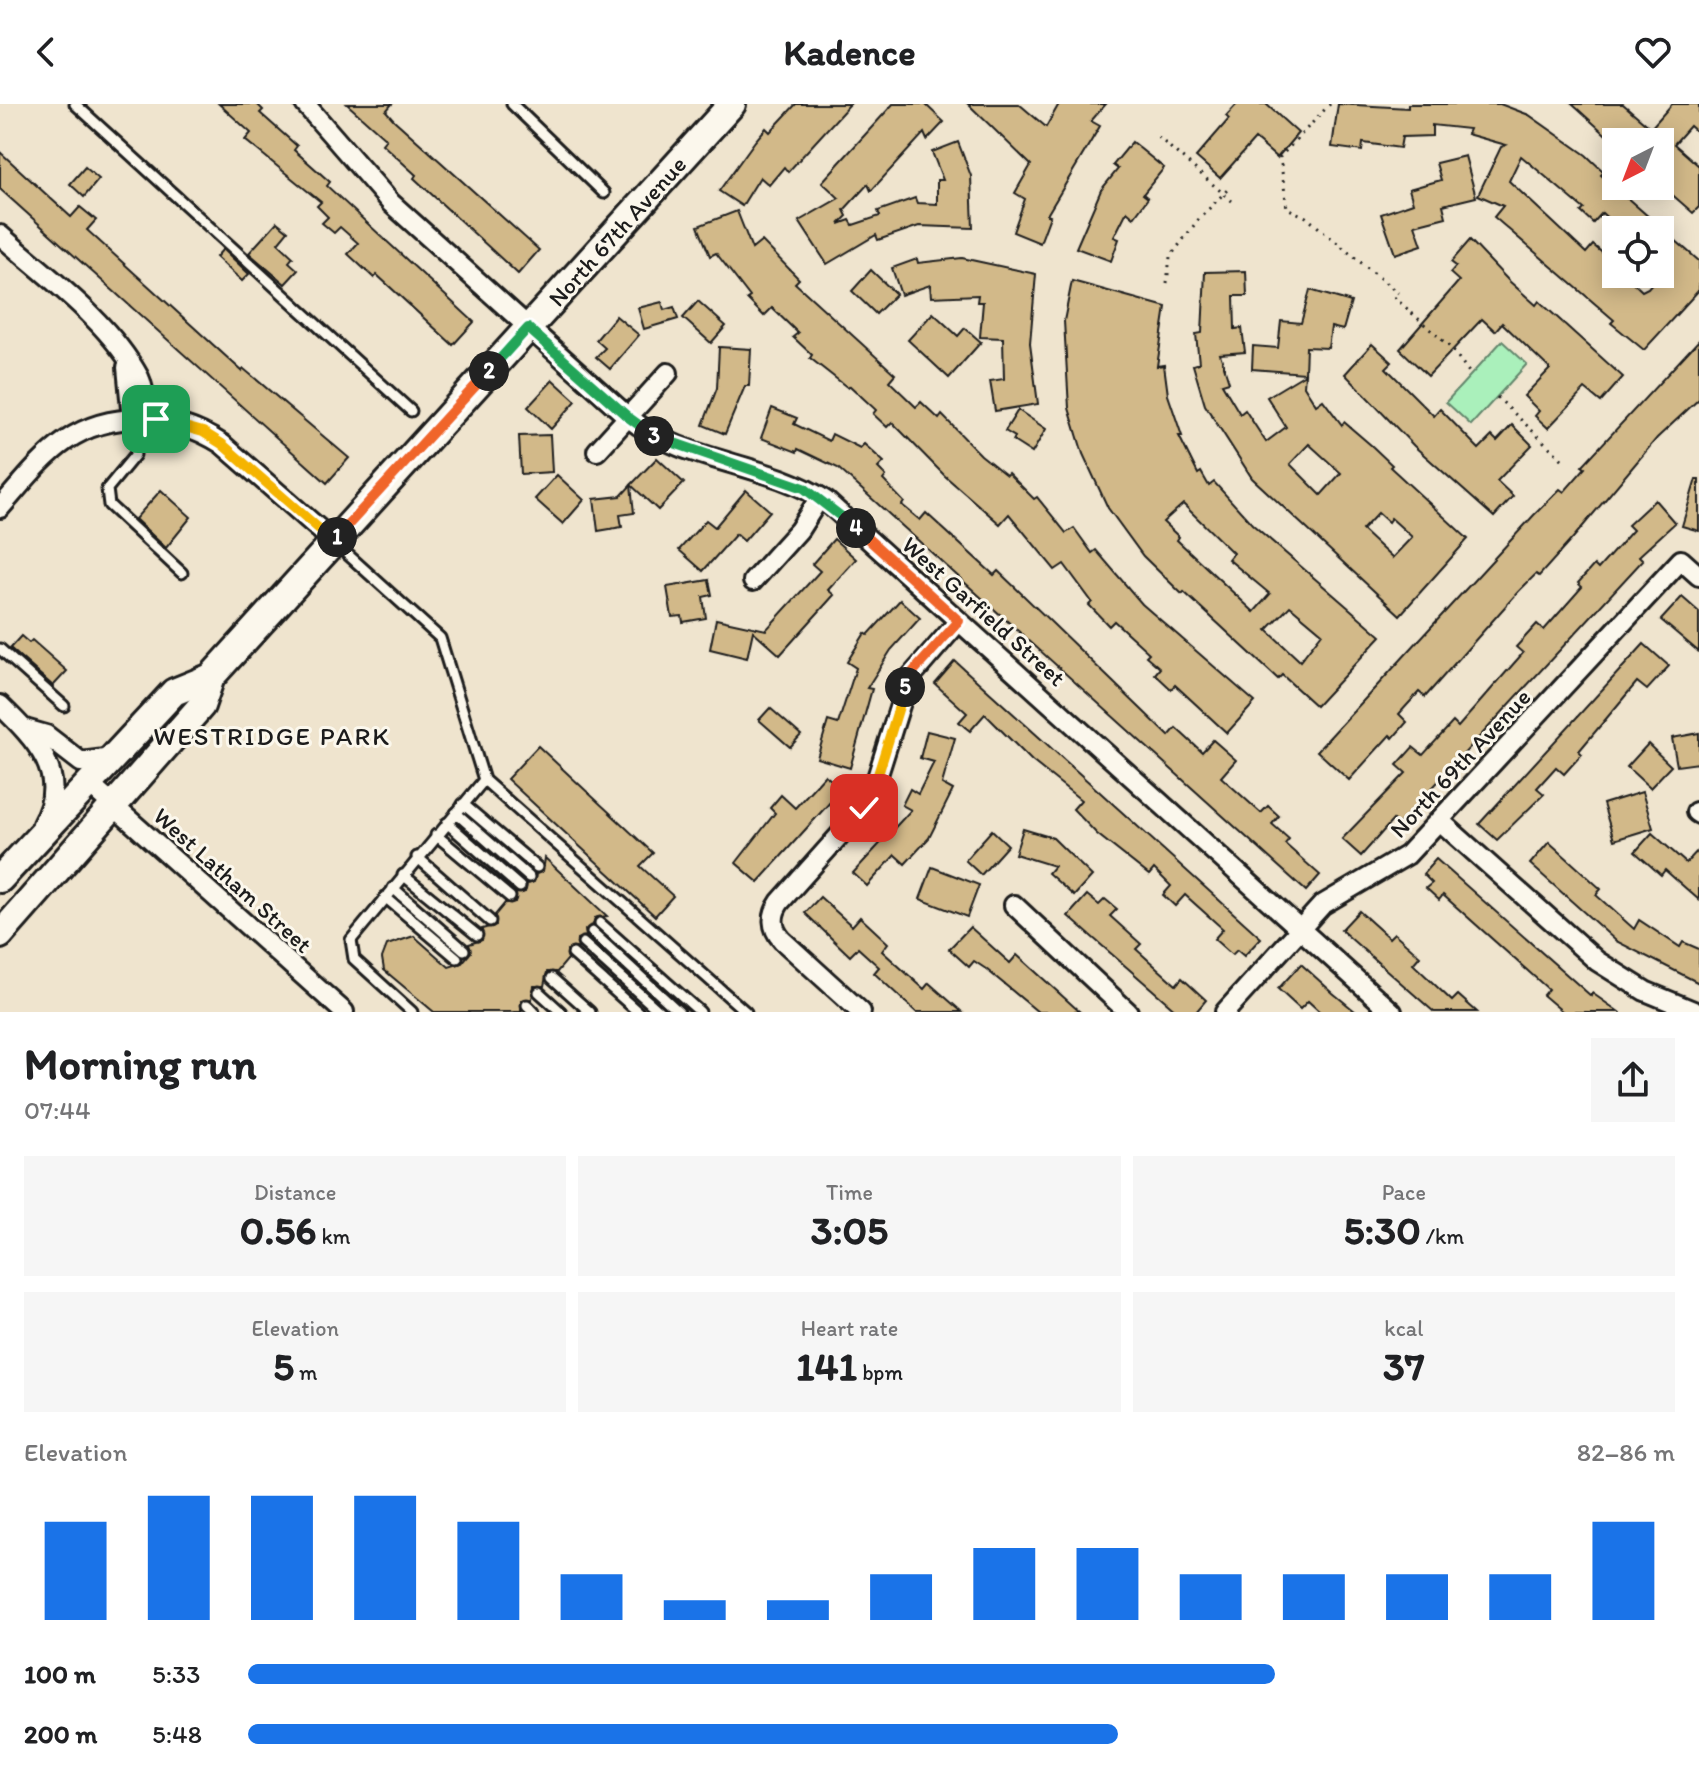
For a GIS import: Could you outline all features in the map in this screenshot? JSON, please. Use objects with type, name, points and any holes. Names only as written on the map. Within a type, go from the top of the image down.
[{"type":"main road","name":"North 67th Avenue","points":[[0,935],[201,706],[211,677],[728,105]]},
{"type":"main road","name":"North 67th Avenue","points":[[0,879],[174,692],[211,677]]},
{"type":"street","name":"West Garfield Street","points":[[305,104],[391,203],[628,417],[661,440],[792,483],[820,497],[1392,1012]]},
{"type":"street","points":[[0,235],[94,320],[126,360],[139,378],[140,419]]},
{"type":"street","points":[[597,451],[668,373]]},
{"type":"street","points":[[0,508],[44,458],[67,438],[102,422],[140,419],[180,425],[222,444],[333,541]]},
{"type":"street","points":[[753,581],[799,530],[820,497]]},
{"type":"street","name":"North 69th Avenue","points":[[1225,1012],[1328,900],[1407,855],[1681,560],[1699,576]]},
{"type":"street","points":[[861,1012],[782,940],[773,921],[780,902],[864,808],[876,781],[908,680],[959,621]]},
{"type":"street","points":[[0,706],[25,729],[50,772],[55,799],[19,859]]},
{"type":"street","points":[[25,729],[46,735],[81,762],[113,758]]},
{"type":"street","name":"West Latham Street","points":[[89,784],[344,1012]]},
{"type":"street","points":[[1440,821],[1597,961],[1645,991],[1696,1012]]},
{"type":"street","points":[[1014,905],[1128,1012]]},
{"type":"lane","points":[[75,104],[411,411]]},
{"type":"lane","points":[[512,104],[604,193]]},
{"type":"lane","points":[[135,455],[107,489],[109,505],[182,573]]},
{"type":"lane","points":[[333,541],[440,638],[484,780],[746,1012]]},
{"type":"lane","points":[[0,649],[64,706]]},
{"type":"lane","points":[[412,1012],[354,959],[351,940],[484,780]]},
{"type":"lane","points":[[463,804],[537,867]]},
{"type":"lane","points":[[456,813],[529,877]]},
{"type":"lane","points":[[447,823],[520,887]]},
{"type":"lane","points":[[436,835],[510,897]]},
{"type":"lane","points":[[417,857],[490,921]]},
{"type":"lane","points":[[403,875],[477,935]]},
{"type":"lane","points":[[385,897],[460,954],[393,888]]},
{"type":"lane","points":[[600,923],[700,1012]]},
{"type":"lane","points":[[592,932],[679,1012]]},
{"type":"lane","points":[[583,943],[660,1012]]},
{"type":"lane","points":[[573,954],[638,1012]]},
{"type":"lane","points":[[552,978],[590,1012]]},
{"type":"lane","points":[[539,992],[561,1012]]},
{"type":"path","points":[[1330,104],[1280,157],[1287,208],[1306,217],[1398,293]]},
{"type":"path","points":[[1158,137],[1232,201]]},
{"type":"path","points":[[1167,283],[1170,257],[1230,187]]},
{"type":"path","points":[[1394,297],[1452,349],[1471,375]]},
{"type":"path","points":[[1497,397],[1564,461]]},
{"type":"green space","points":[[1502,341],[1527,364],[1471,425],[1446,402]]},
{"type":"building","points":[[219,104],[257,104],[263,110],[260,113],[297,146],[294,150],[330,182],[327,186],[474,322],[453,345],[377,275],[374,278],[348,254],[358,243],[340,227],[334,233],[322,223],[328,217],[317,206],[321,202],[245,140],[251,133]]},
{"type":"building","points":[[347,104],[392,104],[386,111],[394,120],[539,250],[518,274],[414,178],[416,175],[382,144],[386,139]]},
{"type":"building","points":[[796,104],[850,104],[788,172],[784,167],[769,185],[760,177],[742,206],[719,191],[766,128],[770,132]]},
{"type":"building","points":[[893,104],[925,104],[944,122],[927,140],[924,133],[871,191],[868,184],[844,210],[847,216],[839,224],[850,220],[853,225],[880,216],[878,211],[915,198],[917,203],[937,204],[937,180],[943,180],[932,152],[958,142],[971,176],[973,228],[919,226],[878,240],[876,235],[827,264],[799,221],[839,198],[822,182]]},
{"type":"building","points":[[968,104],[1019,104],[1046,127],[1059,104],[1106,104],[1091,121],[1100,126],[1047,215],[1050,216],[1040,243],[1013,232],[1025,199],[1015,193],[1031,165]]},
{"type":"building","points":[[1237,104],[1266,104],[1298,133],[1277,158],[1255,139],[1220,178],[1196,157],[1229,119],[1226,116]]},
{"type":"building","points":[[1338,104],[1408,108],[1408,104],[1500,104],[1529,115],[1586,155],[1602,170],[1602,200],[1629,200],[1648,216],[1605,216],[1602,213],[1593,223],[1581,212],[1584,209],[1521,156],[1509,181],[1586,253],[1593,245],[1602,253],[1602,288],[1639,288],[1642,291],[1648,288],[1674,288],[1674,239],[1699,261],[1699,290],[1644,350],[1611,323],[1614,320],[1494,217],[1503,206],[1478,195],[1501,147],[1506,145],[1467,134],[1469,129],[1432,125],[1432,136],[1402,137],[1400,148],[1363,143],[1362,151],[1332,147]]},
{"type":"building","points":[[1572,104],[1623,104],[1651,128],[1602,128],[1602,131]]},
{"type":"building","points":[[1672,104],[1699,104],[1699,134],[1690,126],[1674,144],[1674,128],[1651,128]]},
{"type":"building","points":[[1132,142],[1164,168],[1143,194],[1148,198],[1134,217],[1127,211],[1114,237],[1119,239],[1111,261],[1076,248],[1101,190],[1118,169],[1113,165]]},
{"type":"building","points":[[1674,144],[1699,166],[1699,207],[1693,213],[1674,196]]},
{"type":"building","points":[[0,152],[71,217],[80,207],[96,220],[87,230],[242,371],[244,369],[349,458],[327,483],[0,189]]},
{"type":"building","points":[[1465,156],[1476,197],[1443,205],[1446,217],[1415,225],[1422,245],[1395,254],[1381,214],[1413,203],[1409,189],[1441,180],[1436,163]]},
{"type":"building","points":[[85,167],[99,179],[84,197],[70,184]]},
{"type":"building","points":[[737,211],[752,249],[762,241],[799,279],[795,283],[895,374],[889,381],[916,407],[921,402],[939,419],[942,415],[981,455],[1006,475],[1008,473],[1034,499],[1037,497],[1066,533],[1074,528],[1092,553],[1096,550],[1142,604],[1255,702],[1227,733],[1175,685],[1171,689],[1155,674],[1160,668],[1146,656],[1149,653],[1114,621],[1109,626],[1089,605],[1092,602],[1064,564],[1055,570],[1009,514],[1000,524],[945,476],[892,422],[887,427],[873,414],[876,410],[850,386],[848,388],[810,358],[812,355],[793,337],[798,333],[772,308],[764,316],[747,299],[750,297],[716,253],[710,256],[698,226]]},
{"type":"building","points":[[277,222],[288,231],[278,243],[293,257],[289,262],[298,270],[285,284],[249,253]]},
{"type":"building","points":[[1470,240],[1508,280],[1536,305],[1539,301],[1623,377],[1601,402],[1585,389],[1548,428],[1535,416],[1539,411],[1524,396],[1550,369],[1502,323],[1495,331],[1482,319],[1428,376],[1400,349],[1459,281],[1450,273],[1456,266],[1451,262]]},
{"type":"building","points":[[223,249],[249,274],[242,281],[216,257]]},
{"type":"building","points":[[962,258],[1036,274],[1030,343],[1038,404],[995,411],[990,381],[1004,379],[1003,338],[980,337],[983,302],[977,302],[978,295],[931,297],[930,285],[901,295],[892,268],[917,259],[918,263]]},
{"type":"building","points":[[871,270],[896,294],[876,314],[852,291]]},
{"type":"building","points":[[1246,271],[1247,296],[1234,296],[1235,329],[1242,328],[1245,352],[1220,354],[1229,382],[1222,384],[1240,414],[1245,410],[1266,442],[1286,427],[1267,397],[1305,374],[1304,386],[1316,405],[1323,400],[1342,425],[1344,422],[1372,446],[1392,465],[1390,467],[1468,539],[1400,615],[1252,478],[1205,405],[1193,365],[1199,363],[1196,334],[1202,333],[1205,272]],"holes":[[[1309,444],[1341,473],[1321,495],[1290,464]],[[1378,513],[1388,522],[1391,518],[1412,537],[1392,558],[1362,530]]]},
{"type":"building","points":[[1072,281],[1166,307],[1157,366],[1164,365],[1168,395],[1182,436],[1179,436],[1198,474],[1201,472],[1209,486],[1214,482],[1252,524],[1381,636],[1316,706],[1282,675],[1278,679],[1184,592],[1182,594],[1143,556],[1108,508],[1083,454],[1069,408],[1064,321]],"holes":[[[1183,504],[1233,553],[1228,559],[1270,594],[1254,612],[1177,540],[1179,537],[1163,522]],[[1290,606],[1322,633],[1300,661],[1267,630]]]},
{"type":"building","points":[[1310,290],[1351,302],[1343,330],[1331,327],[1328,348],[1306,347],[1305,373],[1252,369],[1253,346],[1278,348],[1281,321],[1301,323]]},
{"type":"building","points":[[698,301],[726,326],[711,343],[683,318]]},
{"type":"building","points":[[662,302],[664,310],[674,307],[678,319],[644,329],[638,308]]},
{"type":"building","points":[[933,313],[958,336],[965,328],[981,342],[949,378],[908,340]]},
{"type":"building","points":[[616,316],[639,335],[610,369],[596,357],[605,348],[596,340]]},
{"type":"building","points":[[1699,340],[1699,399],[1657,438],[1539,576],[1536,574],[1518,592],[1425,697],[1419,692],[1399,714],[1407,722],[1393,738],[1390,735],[1349,780],[1317,751],[1534,515],[1560,489],[1564,492],[1585,468],[1582,466]]},
{"type":"building","points":[[1372,344],[1392,362],[1386,368],[1434,416],[1440,409],[1479,449],[1492,436],[1497,441],[1512,425],[1532,445],[1497,481],[1513,496],[1494,517],[1414,446],[1345,374]]},
{"type":"building","points":[[719,347],[751,349],[749,386],[745,386],[725,434],[703,425],[717,388]]},
{"type":"building","points":[[553,380],[576,401],[551,429],[528,407]]},
{"type":"building","points":[[772,408],[797,418],[794,424],[829,441],[832,434],[860,448],[864,444],[884,462],[878,468],[886,476],[883,480],[904,502],[902,505],[920,520],[926,513],[994,575],[998,571],[1169,736],[1176,728],[1202,752],[1213,740],[1236,760],[1221,777],[1261,813],[1268,806],[1279,816],[1272,824],[1289,839],[1285,844],[1320,875],[1306,891],[838,468],[798,449],[797,452],[761,438]]},
{"type":"building","points":[[1018,410],[1046,429],[1032,453],[1013,441],[1015,437],[1005,431]]},
{"type":"building","points":[[550,435],[552,472],[521,474],[519,436]]},
{"type":"building","points":[[657,458],[684,483],[658,510],[631,485]]},
{"type":"building","points":[[557,475],[584,500],[563,524],[535,499]]},
{"type":"building","points":[[1696,479],[1699,479],[1699,531],[1682,526]]},
{"type":"building","points":[[631,485],[634,513],[620,515],[622,527],[598,531],[594,499],[621,496]]},
{"type":"building","points":[[161,490],[191,517],[166,548],[135,519]]},
{"type":"building","points":[[746,490],[770,511],[744,541],[736,534],[703,571],[679,550],[706,520],[715,527]]},
{"type":"building","points":[[1655,500],[1675,523],[1639,556],[1643,560],[1398,825],[1393,820],[1361,856],[1342,839],[1406,773],[1397,765],[1413,747],[1423,755],[1453,722],[1458,727],[1523,653],[1516,647],[1537,624],[1544,630],[1582,587],[1578,583],[1594,565],[1598,569],[1633,530],[1628,525]]},
{"type":"building","points":[[834,539],[856,559],[828,590],[834,595],[780,655],[753,631],[747,658],[710,649],[716,619],[766,630],[820,571],[812,564]]},
{"type":"building","points":[[709,580],[712,595],[703,597],[706,618],[683,622],[682,616],[672,617],[667,587]]},
{"type":"building","points":[[1682,597],[1699,612],[1699,652],[1661,620]]},
{"type":"building","points":[[900,600],[920,618],[891,650],[867,688],[872,689],[850,768],[817,758],[828,721],[838,724],[856,668],[847,662],[865,633],[868,635]]},
{"type":"building","points":[[21,636],[29,643],[32,640],[67,671],[53,686],[10,648]]},
{"type":"building","points":[[1644,644],[1669,666],[1647,690],[1637,682],[1579,751],[1582,754],[1564,774],[1556,767],[1537,788],[1544,794],[1497,840],[1479,824]]},
{"type":"building","points":[[955,661],[1261,938],[1244,956],[1237,950],[1232,955],[1214,939],[1223,929],[1185,895],[1175,906],[1163,895],[1171,886],[1154,869],[1149,875],[1097,834],[1073,809],[1081,800],[1032,761],[985,714],[970,731],[959,722],[967,713],[935,684]]},
{"type":"building","points":[[770,708],[801,735],[790,747],[759,720]]},
{"type":"building","points":[[927,731],[955,738],[942,784],[953,790],[929,838],[905,864],[895,855],[867,886],[853,873],[911,810],[902,805],[910,789],[918,794],[934,762],[920,758]]},
{"type":"building","points":[[1699,733],[1699,763],[1677,766],[1672,738]]},
{"type":"building","points":[[1648,744],[1671,766],[1650,788],[1627,767]]},
{"type":"building","points":[[538,746],[653,853],[640,866],[673,896],[655,916],[507,779]]},
{"type":"building","points":[[825,775],[842,789],[758,882],[736,863],[775,813],[770,808],[781,795],[795,808]]},
{"type":"building","points":[[1642,792],[1653,828],[1614,840],[1603,804]]},
{"type":"building","points":[[1023,829],[1053,838],[1092,876],[1074,896],[1048,873],[1054,866],[1015,854]]},
{"type":"building","points":[[992,830],[1008,845],[981,875],[965,860]]},
{"type":"building","points":[[1652,833],[1686,863],[1699,849],[1699,900],[1665,870],[1661,875],[1635,852]]},
{"type":"building","points":[[1549,842],[1601,889],[1596,895],[1634,929],[1639,920],[1680,947],[1683,942],[1699,949],[1699,983],[1616,941],[1530,864]]},
{"type":"building","points":[[545,858],[607,916],[595,918],[593,925],[585,930],[586,936],[577,939],[578,948],[567,950],[568,959],[557,972],[547,972],[544,986],[534,986],[532,999],[521,1000],[521,1012],[434,1012],[384,970],[382,958],[387,945],[414,936],[449,967],[462,963],[471,952],[469,944],[482,940],[482,929],[496,925],[495,915],[505,903],[515,902],[516,893],[525,892],[527,884],[534,882],[536,874],[543,871]]},
{"type":"building","points":[[1436,859],[1591,996],[1592,993],[1619,1012],[1563,1012],[1543,995],[1548,989],[1443,895],[1439,900],[1426,888],[1432,883],[1423,874]]},
{"type":"building","points":[[932,867],[979,885],[967,917],[920,899]]},
{"type":"building","points":[[1087,895],[1099,905],[1105,899],[1117,909],[1110,916],[1141,944],[1136,949],[1176,985],[1182,978],[1206,1000],[1196,1012],[1178,1012],[1068,916]]},
{"type":"building","points":[[820,897],[852,926],[860,917],[888,943],[882,951],[924,989],[929,983],[962,1012],[916,1012],[874,973],[879,967],[858,948],[850,956],[805,913]]},
{"type":"building","points":[[1359,911],[1389,938],[1394,933],[1420,956],[1413,964],[1452,1001],[1458,995],[1477,1012],[1434,1012],[1341,930]]},
{"type":"building","points":[[970,927],[1010,963],[1017,955],[1080,1012],[1038,1012],[974,961],[969,967],[949,949]]},
{"type":"building","points":[[1301,964],[1356,1012],[1320,1012],[1308,1001],[1300,1009],[1278,989]]},
{"type":"district","name":"WESTRIDGE PARK","points":[[272,736]]},
{"type":"route","points":[[156,419],[203,432],[222,444],[333,541],[528,328],[638,426],[661,440],[792,483],[815,494],[836,509],[959,621],[908,680],[876,781],[864,808]]}]
